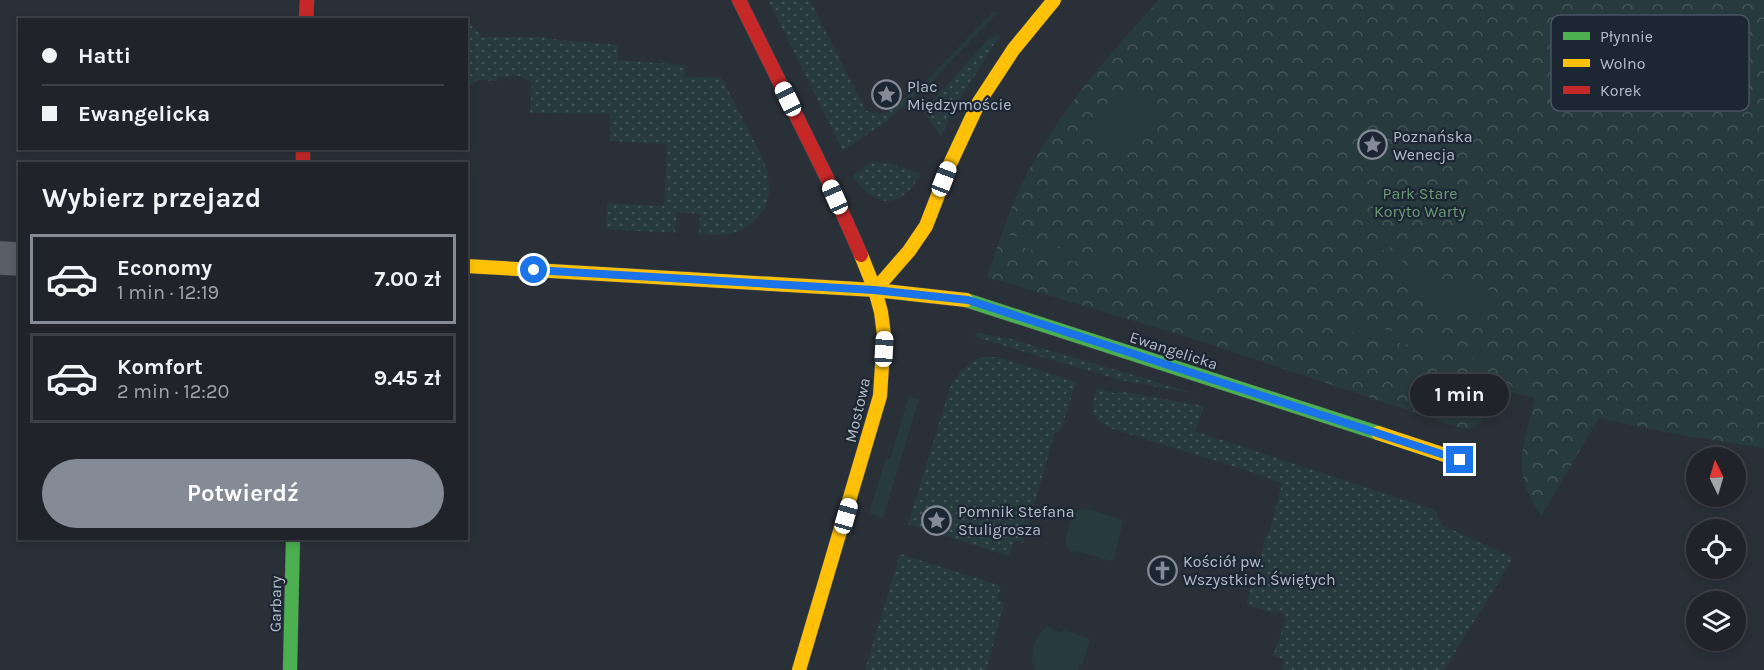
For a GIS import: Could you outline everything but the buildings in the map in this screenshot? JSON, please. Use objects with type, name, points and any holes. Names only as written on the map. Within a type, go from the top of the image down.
[{"type":"street","points":[[306,18],[307,0]]},
{"type":"street","name":"Mostowa","points":[[739,0],[827,178],[874,290],[881,312],[884,335],[880,396],[799,670]]},
{"type":"street","points":[[874,290],[909,251],[926,226],[979,102],[1013,50],[1054,0]]},
{"type":"street","points":[[0,258],[18,259]]},
{"type":"street","name":"Ewangelicka","points":[[468,266],[874,290],[968,300],[1460,460]]},
{"type":"street","name":"Garbary","points":[[290,670],[294,540]]},
{"type":"green space","points":[[768,0],[810,0],[866,111],[885,114],[923,84],[994,11],[997,13],[926,87],[888,120],[843,151]]},
{"type":"green space","name":"Park Stare Koryto Warty","points":[[1159,0],[1764,0],[1764,448],[1663,432],[1599,418],[1541,516],[1531,499],[1522,470],[1524,445],[1535,398],[1497,389],[1482,420],[1464,429],[1191,338],[987,277],[1013,204],[1041,148],[1077,96]]},
{"type":"green space","points":[[468,22],[482,37],[546,37],[618,45],[618,60],[685,65],[685,77],[721,77],[753,138],[768,174],[768,198],[764,209],[749,225],[736,232],[722,235],[699,234],[700,214],[677,212],[675,233],[606,229],[607,203],[664,206],[667,144],[610,141],[610,114],[530,113],[532,82],[520,76],[498,77],[497,81],[477,80],[471,86],[468,84]]},
{"type":"green space","points":[[1000,35],[953,110],[941,136],[923,111],[988,40]]},
{"type":"green space","points":[[1128,84],[1163,115],[1121,163],[1086,132]]},
{"type":"green space","points":[[870,162],[890,163],[921,174],[905,194],[888,201],[879,199],[870,195],[852,176]]},
{"type":"green space","points":[[1374,227],[1396,255],[1421,274],[1451,283],[1487,284],[1494,310],[1460,313],[1439,308],[1418,297],[1401,283],[1395,274]]},
{"type":"green space","points":[[1008,234],[1163,276],[1206,282],[1202,296],[1006,243]]},
{"type":"green space","points":[[1350,318],[1390,331],[1495,355],[1493,364],[1347,331]]},
{"type":"green space","points":[[976,333],[1011,339],[1197,394],[1120,380],[975,337]]},
{"type":"green space","points":[[983,357],[998,357],[1076,382],[1060,433],[1055,432],[1023,543],[1014,540],[1009,556],[908,524],[951,385],[964,368]]},
{"type":"green space","points":[[1097,388],[1117,394],[1118,391],[1204,406],[1195,431],[1435,510],[1442,525],[1513,558],[1444,670],[1282,670],[1285,660],[1273,656],[1286,620],[1283,613],[1274,610],[1273,613],[1246,603],[1254,579],[1256,579],[1261,561],[1259,560],[1266,536],[1268,537],[1282,484],[1264,476],[1110,428],[1098,420],[1093,412]]},
{"type":"green space","points":[[909,396],[919,399],[883,518],[869,513],[886,458],[890,459]]},
{"type":"green space","points":[[1089,509],[1123,520],[1114,560],[1076,551],[1076,553],[1066,547],[1067,532],[1075,514],[1078,510]]},
{"type":"green space","points":[[900,554],[1001,586],[997,600],[1005,602],[986,670],[865,670]]},
{"type":"green space","points":[[1051,626],[1053,630],[1062,632],[1063,630],[1088,638],[1090,641],[1078,670],[1036,670],[1032,659],[1034,645],[1041,632]]},
{"type":"traffic: fast","points":[[966,300],[1378,433]]},
{"type":"traffic: fast","points":[[290,670],[293,540]]},
{"type":"traffic: slow","points":[[875,290],[909,251],[926,226],[950,164],[979,102],[1013,50],[1054,0]]},
{"type":"traffic: slow","points":[[799,670],[880,396],[884,335],[881,312],[861,255]]},
{"type":"traffic: slow","points":[[468,266],[875,290],[966,300]]},
{"type":"traffic: slow","points":[[1378,433],[1460,460]]},
{"type":"traffic: jam","points":[[306,18],[307,0]]},
{"type":"traffic: jam","points":[[739,0],[827,178],[861,255]]},
{"type":"traffic: jam","points":[[303,150],[303,162]]},
{"type":"place","name":"Plac Międzymoście","points":[[886,95]]},
{"type":"place","name":"Poznańska Wenecja","points":[[1372,145]]},
{"type":"place","name":"Pomnik Stefana Stuligrosza","points":[[937,520]]},
{"type":"place","name":"Kościół pw. Wszystkich Świętych","points":[[1162,570]]},
{"type":"route","points":[[534,270],[874,290],[968,300],[1460,460]]}]
